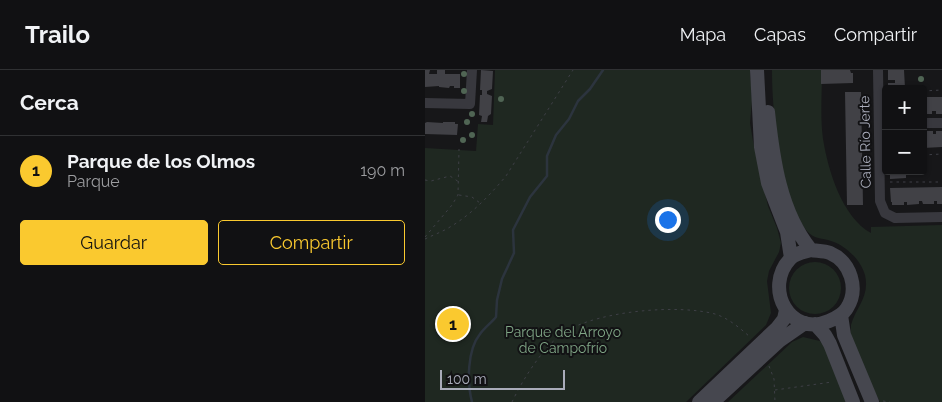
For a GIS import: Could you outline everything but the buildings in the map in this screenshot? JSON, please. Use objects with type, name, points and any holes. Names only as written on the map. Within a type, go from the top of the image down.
[{"type":"main road","points":[[757,70],[761,147],[768,183],[787,232],[791,258]]},
{"type":"main road","points":[[766,70],[767,103],[779,182],[797,229],[811,250]]},
{"type":"main road","points":[[699,402],[760,350],[786,334],[810,323],[825,323],[841,315],[846,310],[851,302],[853,291],[849,270],[840,259],[829,253],[811,250],[801,252],[791,258],[783,270],[779,282],[780,300],[786,310],[794,317],[810,323],[825,335],[853,402]]},
{"type":"main road","points":[[713,402],[760,350],[783,319],[786,310]]},
{"type":"main road","points":[[841,315],[844,335],[872,402]]},
{"type":"street","points":[[425,103],[470,104],[471,70]]},
{"type":"street","name":"Calle Río Jerte","points":[[878,70],[882,124],[880,201],[885,213],[895,218],[942,217]]},
{"type":"street","points":[[927,123],[942,123]]},
{"type":"path","points":[[425,238],[450,227],[481,203],[506,176],[573,70]]},
{"type":"path","points":[[927,91],[942,90]]},
{"type":"path","points":[[425,238],[458,195],[459,149]]},
{"type":"path","points":[[927,155],[942,154]]},
{"type":"path","points":[[425,180],[431,181],[450,176],[459,182]]},
{"type":"path","points":[[880,182],[942,182]]},
{"type":"path","points":[[458,195],[472,197],[481,203]]},
{"type":"path","points":[[512,402],[517,391],[546,349],[567,330],[595,319],[647,311],[688,311],[715,314],[728,320],[742,330],[760,350],[774,379],[775,402]]},
{"type":"path","points":[[775,390],[845,381]]},
{"type":"green space","name":"Parque del Arroyo de Campofrío","points":[[495,70],[750,70],[752,100],[750,123],[753,141],[768,206],[781,243],[779,252],[769,271],[767,281],[771,313],[766,325],[686,402],[425,402],[425,148],[476,151],[478,124],[493,125]]},
{"type":"green space","points":[[772,70],[822,70],[821,114],[825,151],[838,192],[852,216],[861,226],[871,233],[871,227],[942,225],[942,402],[880,402],[853,344],[851,333],[853,319],[866,290],[865,275],[860,264],[847,250],[836,243],[812,236],[798,217],[790,198],[779,154]]},
{"type":"green space","points":[[815,262],[825,264],[833,270],[839,278],[841,288],[839,298],[833,306],[825,312],[815,314],[805,312],[797,306],[791,298],[789,288],[791,278],[797,270],[805,264]]},
{"type":"green space","points":[[803,337],[820,341],[829,354],[849,402],[728,402],[792,342]]},
{"type":"waterway","points":[[472,402],[469,386],[470,358],[476,341],[496,317],[497,300],[502,279],[514,253],[513,230],[530,197],[547,176],[547,156],[556,135],[569,119],[578,101],[590,89],[603,70]]},
{"type":"place","name":"Parque de los Olmos","points":[[453,324]]}]
